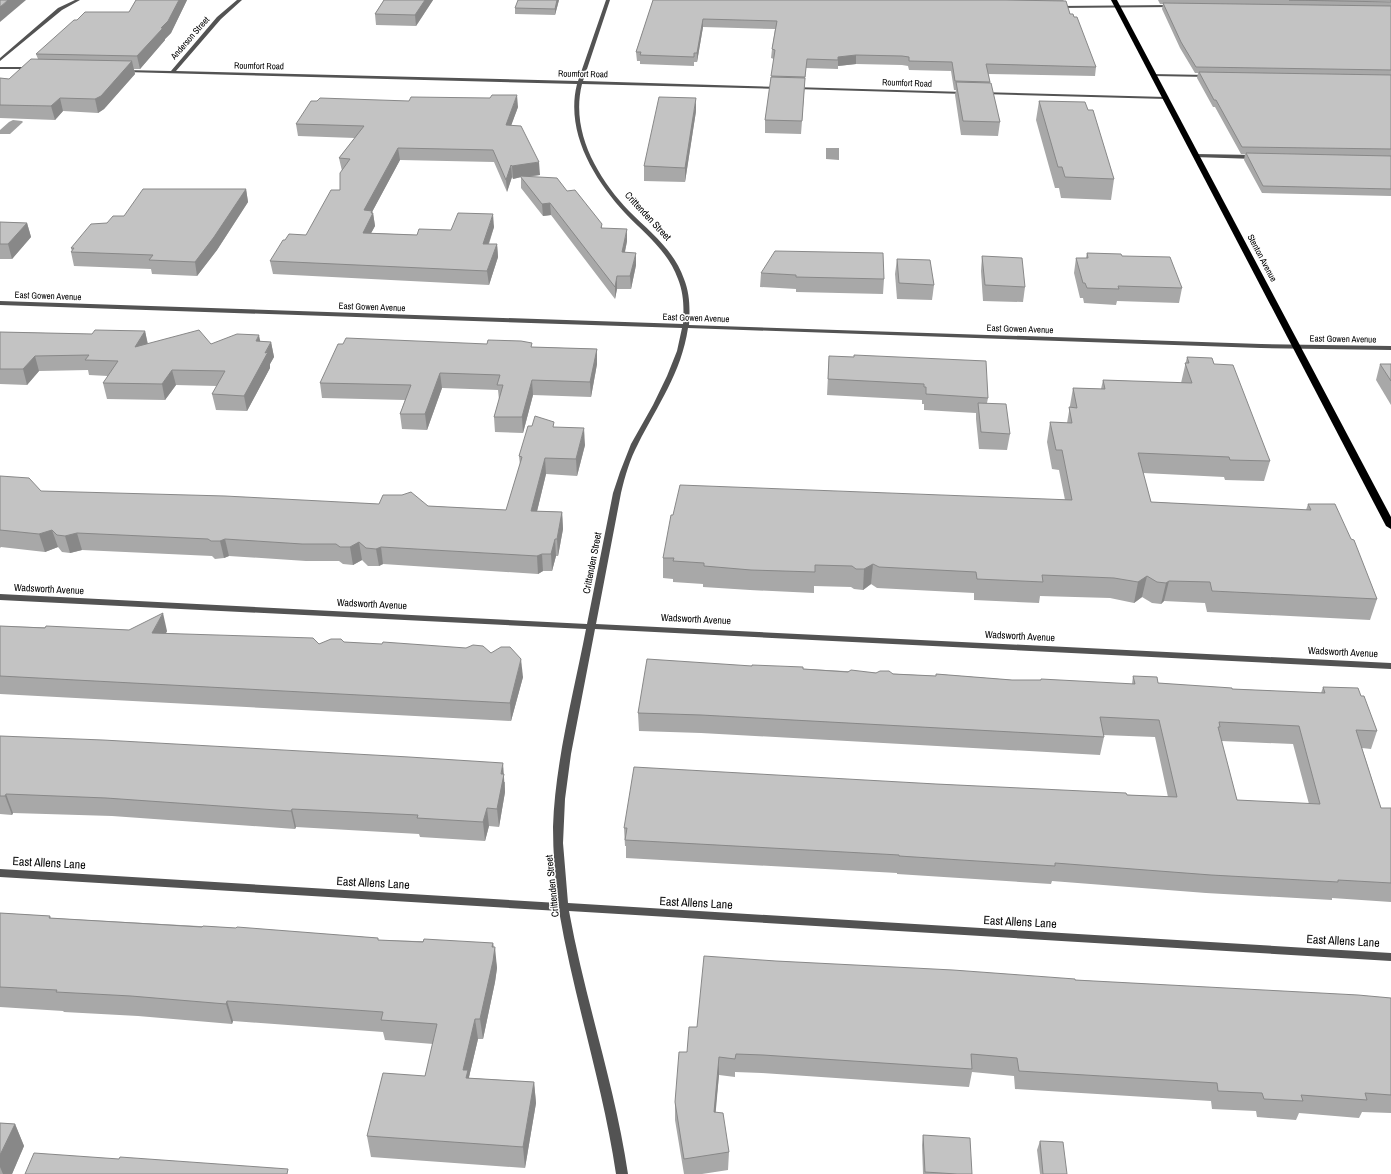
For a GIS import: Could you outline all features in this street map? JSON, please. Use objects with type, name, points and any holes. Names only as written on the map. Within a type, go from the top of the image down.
[{"type":"main road","name":"Stenton Avenue","points":[[1114,0],[1296,347],[1387,510],[1391,526]]},
{"type":"street","points":[[0,60],[60,9],[78,0]]},
{"type":"street","name":"Anderson Street","points":[[172,72],[219,18],[240,0]]},
{"type":"street","name":"Crittenden Street","points":[[608,0],[580,82],[577,101],[577,114],[585,149],[603,183],[621,205],[658,242],[676,269],[685,291],[686,300],[685,326],[678,358],[660,400],[638,436],[622,474],[617,493],[566,754],[558,828],[561,877],[573,957],[613,1117],[622,1174]]},
{"type":"street","points":[[1053,7],[1176,6]]},
{"type":"street","points":[[0,68],[40,69]]},
{"type":"street","name":"Roumfort Road","points":[[118,70],[968,93]]},
{"type":"street","points":[[1153,75],[1215,76]]},
{"type":"street","points":[[976,93],[1166,98]]},
{"type":"street","points":[[1196,156],[1260,157]]},
{"type":"street","name":"East Gowen Avenue","points":[[0,303],[1296,347],[1391,348]]},
{"type":"street","name":"Wadsworth Avenue","points":[[0,597],[1391,666]]},
{"type":"street","name":"East Allens Lane","points":[[0,873],[1391,957]]},
{"type":"shaded area","points":[[13,120],[23,122],[10,134],[0,134],[0,130]]},
{"type":"shaded area","points":[[826,148],[839,148],[839,160],[826,159]]},
{"type":"building","points":[[0,0],[8,0],[0,7]]},
{"type":"building","points":[[136,0],[179,0],[168,21],[161,28],[163,28],[137,56],[36,54],[85,12],[129,12]]},
{"type":"building","points":[[384,0],[425,0],[415,15],[375,14]]},
{"type":"building","points":[[518,0],[557,0],[555,9],[515,8]]},
{"type":"building","points":[[653,0],[1066,1],[1070,14],[1077,17],[1096,67],[986,64],[990,82],[955,81],[952,62],[909,61],[909,57],[902,56],[856,55],[838,57],[838,60],[807,59],[805,77],[771,76],[775,50],[772,49],[777,21],[703,19],[697,53],[694,53],[694,57],[640,55],[641,52],[636,52]]},
{"type":"building","points":[[1289,0],[1391,0],[1391,2]]},
{"type":"building","points":[[1163,3],[1391,6],[1391,70],[1196,67],[1181,42]]},
{"type":"building","points":[[31,59],[132,61],[101,96],[95,99],[60,98],[51,106],[0,105],[0,78],[9,79]]},
{"type":"building","points":[[1199,72],[1391,75],[1391,149],[1242,147]]},
{"type":"building","points":[[771,77],[805,78],[802,121],[765,120]]},
{"type":"building","points":[[956,82],[991,83],[1000,122],[963,121]]},
{"type":"building","points":[[492,95],[517,95],[506,125],[521,126],[539,162],[511,165],[506,180],[493,150],[398,148],[364,210],[372,211],[371,213],[373,213],[363,233],[417,235],[419,229],[451,230],[458,213],[493,214],[483,244],[497,244],[487,271],[270,261],[283,240],[285,240],[289,234],[306,235],[331,190],[340,190],[340,173],[350,159],[339,158],[364,126],[296,124],[311,101],[317,101],[320,98],[409,101],[411,97],[490,98]]},
{"type":"building","points":[[659,97],[696,98],[685,168],[644,166]]},
{"type":"building","points":[[1039,101],[1085,102],[1088,110],[1093,110],[1114,179],[1065,177],[1062,167],[1058,167]]},
{"type":"building","points":[[1246,153],[1391,156],[1391,189],[1263,186]]},
{"type":"building","points":[[520,176],[557,178],[567,191],[575,190],[602,224],[601,228],[627,229],[622,252],[636,253],[630,276],[617,276],[615,287],[550,203],[542,204]]},
{"type":"building","points":[[143,189],[246,189],[214,237],[195,262],[149,260],[153,255],[71,252],[74,248],[71,248],[91,224],[107,223],[113,216],[124,216]]},
{"type":"building","points":[[0,222],[27,223],[8,244],[0,244]]},
{"type":"building","points":[[775,251],[883,253],[884,279],[796,277],[796,275],[761,273]]},
{"type":"building","points":[[1087,253],[1121,254],[1122,256],[1170,257],[1182,288],[1118,286],[1119,289],[1087,288],[1085,283],[1083,283],[1076,258],[1088,258]]},
{"type":"building","points":[[982,256],[1022,258],[1025,287],[985,285]]},
{"type":"building","points":[[897,259],[930,260],[934,285],[899,283]]},
{"type":"building","points":[[95,330],[145,331],[135,347],[199,330],[211,344],[237,334],[259,335],[256,341],[271,342],[265,353],[268,352],[244,396],[212,394],[225,371],[172,370],[162,384],[103,383],[118,361],[85,360],[89,355],[35,356],[23,369],[0,369],[0,332],[92,334]]},
{"type":"building","points":[[346,338],[487,344],[488,340],[521,341],[532,343],[531,347],[597,349],[590,382],[532,380],[522,417],[494,417],[503,385],[497,385],[500,375],[440,373],[425,414],[400,414],[411,385],[320,383],[338,344],[343,344]]},
{"type":"building","points":[[854,355],[986,361],[988,398],[926,394],[926,387],[924,387],[924,384],[828,379],[829,356],[854,357]]},
{"type":"building","points":[[1187,357],[1212,358],[1214,364],[1233,365],[1270,461],[1230,460],[1229,457],[1138,453],[1151,502],[1311,510],[1308,504],[1335,504],[1351,539],[1354,540],[1377,599],[1212,591],[1210,582],[1169,581],[1166,583],[1157,582],[1147,576],[1138,582],[1114,578],[1042,575],[1043,582],[977,579],[976,572],[879,567],[873,564],[864,569],[856,569],[852,566],[815,565],[815,572],[751,570],[704,566],[704,563],[673,561],[674,558],[663,558],[671,515],[673,515],[680,485],[1072,500],[1062,450],[1056,450],[1050,422],[1072,423],[1069,407],[1077,408],[1073,388],[1105,389],[1103,380],[1192,383],[1185,363],[1189,363]]},
{"type":"building","points":[[1380,364],[1391,364],[1391,381]]},
{"type":"building","points":[[978,403],[1006,404],[1010,434],[981,432]]},
{"type":"building","points":[[535,416],[554,422],[553,427],[584,428],[576,459],[545,458],[531,511],[562,512],[557,539],[555,539],[551,554],[542,554],[537,556],[381,547],[376,549],[366,548],[359,542],[350,547],[340,547],[336,544],[302,544],[225,539],[220,541],[211,541],[208,539],[77,533],[65,536],[57,535],[52,530],[39,534],[0,530],[0,476],[29,478],[41,491],[225,496],[379,504],[383,495],[402,495],[411,492],[428,506],[506,510],[522,457],[519,456],[528,426],[532,426]]},
{"type":"building","points":[[163,613],[152,633],[313,638],[319,644],[331,639],[341,639],[344,642],[382,644],[383,642],[466,648],[473,645],[483,646],[491,653],[501,647],[510,647],[521,659],[510,703],[0,676],[0,626],[45,628],[46,626],[129,630]]},
{"type":"building","points":[[647,659],[752,666],[803,667],[803,669],[848,672],[851,670],[876,673],[880,671],[889,671],[893,674],[936,676],[936,674],[1012,680],[1041,679],[1135,684],[1133,676],[1157,677],[1158,683],[1232,689],[1325,693],[1323,687],[1358,688],[1361,696],[1364,696],[1377,731],[1356,730],[1381,808],[1391,808],[1391,883],[1338,880],[1338,882],[1211,875],[1055,863],[1055,866],[899,855],[625,840],[627,828],[624,828],[634,767],[1177,797],[1159,720],[1100,717],[1104,737],[701,715],[638,713]],"holes":[[[1219,722],[1299,726],[1320,804],[1237,800],[1218,727],[1220,727]]]},
{"type":"building","points":[[0,736],[103,740],[503,763],[501,774],[504,774],[497,809],[487,808],[483,822],[417,818],[418,815],[292,809],[291,811],[106,798],[6,794],[5,796],[0,796]]},
{"type":"building","points":[[0,913],[50,916],[49,918],[202,927],[237,927],[378,938],[378,940],[423,942],[424,939],[493,943],[492,947],[495,947],[493,961],[480,1019],[475,1019],[463,1070],[468,1070],[466,1078],[534,1082],[523,1147],[367,1136],[383,1073],[425,1076],[437,1024],[381,1020],[383,1012],[227,1001],[226,1004],[131,996],[56,992],[57,990],[0,987]]},
{"type":"building","points":[[704,956],[953,970],[1075,980],[1391,998],[1391,1095],[1365,1093],[1367,1100],[1301,1095],[1303,1101],[1264,1099],[1262,1093],[1218,1091],[1217,1083],[1019,1071],[1017,1058],[971,1054],[972,1069],[736,1054],[735,1059],[719,1057],[714,1112],[723,1113],[729,1152],[684,1159],[675,1102],[679,1052],[687,1052],[689,1027],[697,1027]]},
{"type":"building","points":[[0,1123],[15,1124],[0,1155]]},
{"type":"building","points":[[923,1135],[970,1138],[972,1174],[925,1172]]},
{"type":"building","points":[[1040,1141],[1063,1142],[1067,1174],[1043,1174]]},
{"type":"building","points":[[34,1153],[119,1159],[120,1157],[288,1169],[287,1174],[25,1174]]}]
